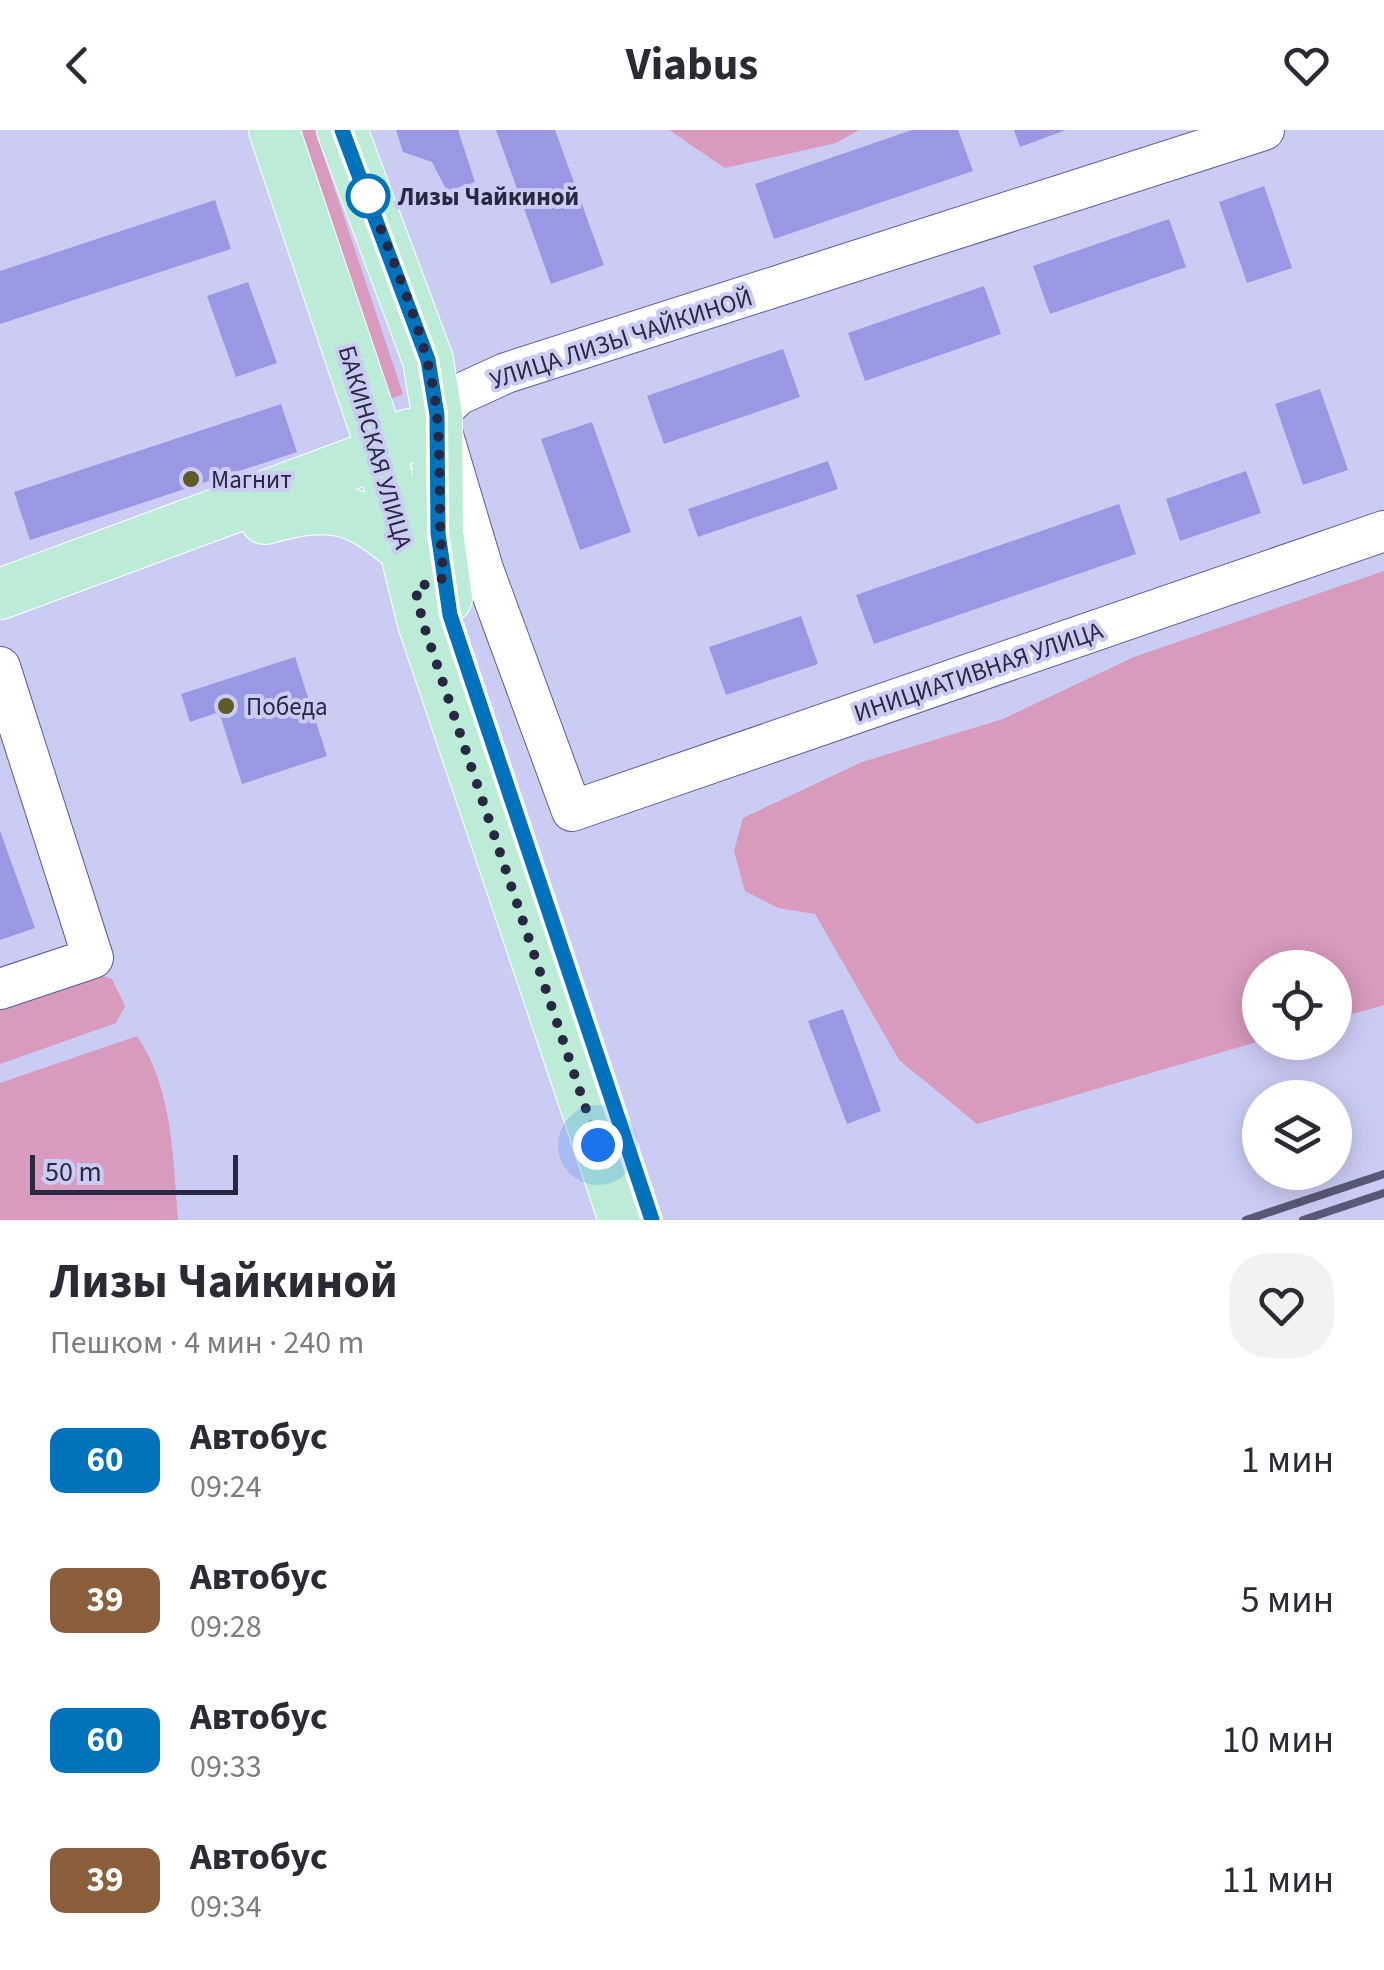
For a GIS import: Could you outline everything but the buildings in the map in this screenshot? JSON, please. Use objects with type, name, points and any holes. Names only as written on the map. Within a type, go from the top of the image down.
[{"type":"main road","name":"БАКИНСКАЯ УЛИЦА","points":[[274,130],[382,453],[438,572],[652,1220]]},
{"type":"main road","name":"БАКИНСКАЯ УЛИЦА","points":[[342,130],[428,360],[437,415],[438,572],[423,623],[624,1220]]},
{"type":"main road","name":"УЛИЦА ЛИЗЫ ЧАЙКИНОЙ","points":[[0,594],[382,453],[437,415]]},
{"type":"main road","name":"УЛИЦА ЛИЗЫ ЧАЙКИНОЙ","points":[[0,594],[292,511],[318,508],[360,514],[438,572]]},
{"type":"street","name":"УЛИЦА ЛИЗЫ ЧАЙКИНОЙ","points":[[437,415],[458,395],[506,372],[1264,130]]},
{"type":"street","name":"ИНИЦИАТИВНАЯ УЛИЦА","points":[[438,572],[572,811],[1384,531]]},
{"type":"street","points":[[0,667],[94,958],[0,989]]},
{"type":"shaded area","points":[[294,130],[315,130],[403,394],[385,401]]},
{"type":"shaded area","points":[[669,130],[859,130],[836,143],[725,168]]},
{"type":"shaded area","points":[[1384,571],[1384,1005],[1352,1014],[1352,950],[1242,950],[1242,1046],[977,1124],[899,1060],[815,914],[778,908],[745,891],[734,851],[743,818],[862,762],[1003,719],[1134,657]]},
{"type":"shaded area","points":[[103,976],[112,979],[125,1006],[116,1023],[0,1064],[0,1008]]},
{"type":"shaded area","points":[[137,1036],[149,1057],[164,1101],[178,1220],[0,1220],[0,1083]]},
{"type":"railway","points":[[1246,1220],[1384,1174]]},
{"type":"railway","points":[[1303,1220],[1384,1193]]},
{"type":"bus line","name":"60","points":[[342,130],[428,360],[437,415],[438,533],[450,615],[652,1220]]},
{"type":"place","name":"Лизы Чайкиной","points":[[368,196]]},
{"type":"place","name":"Магнит","points":[[191,479]]},
{"type":"place","name":"Победа","points":[[226,706]]},
{"type":"route","points":[[368,196],[428,360],[437,415],[438,533],[444,578],[415,588],[423,623],[598,1145]]}]
